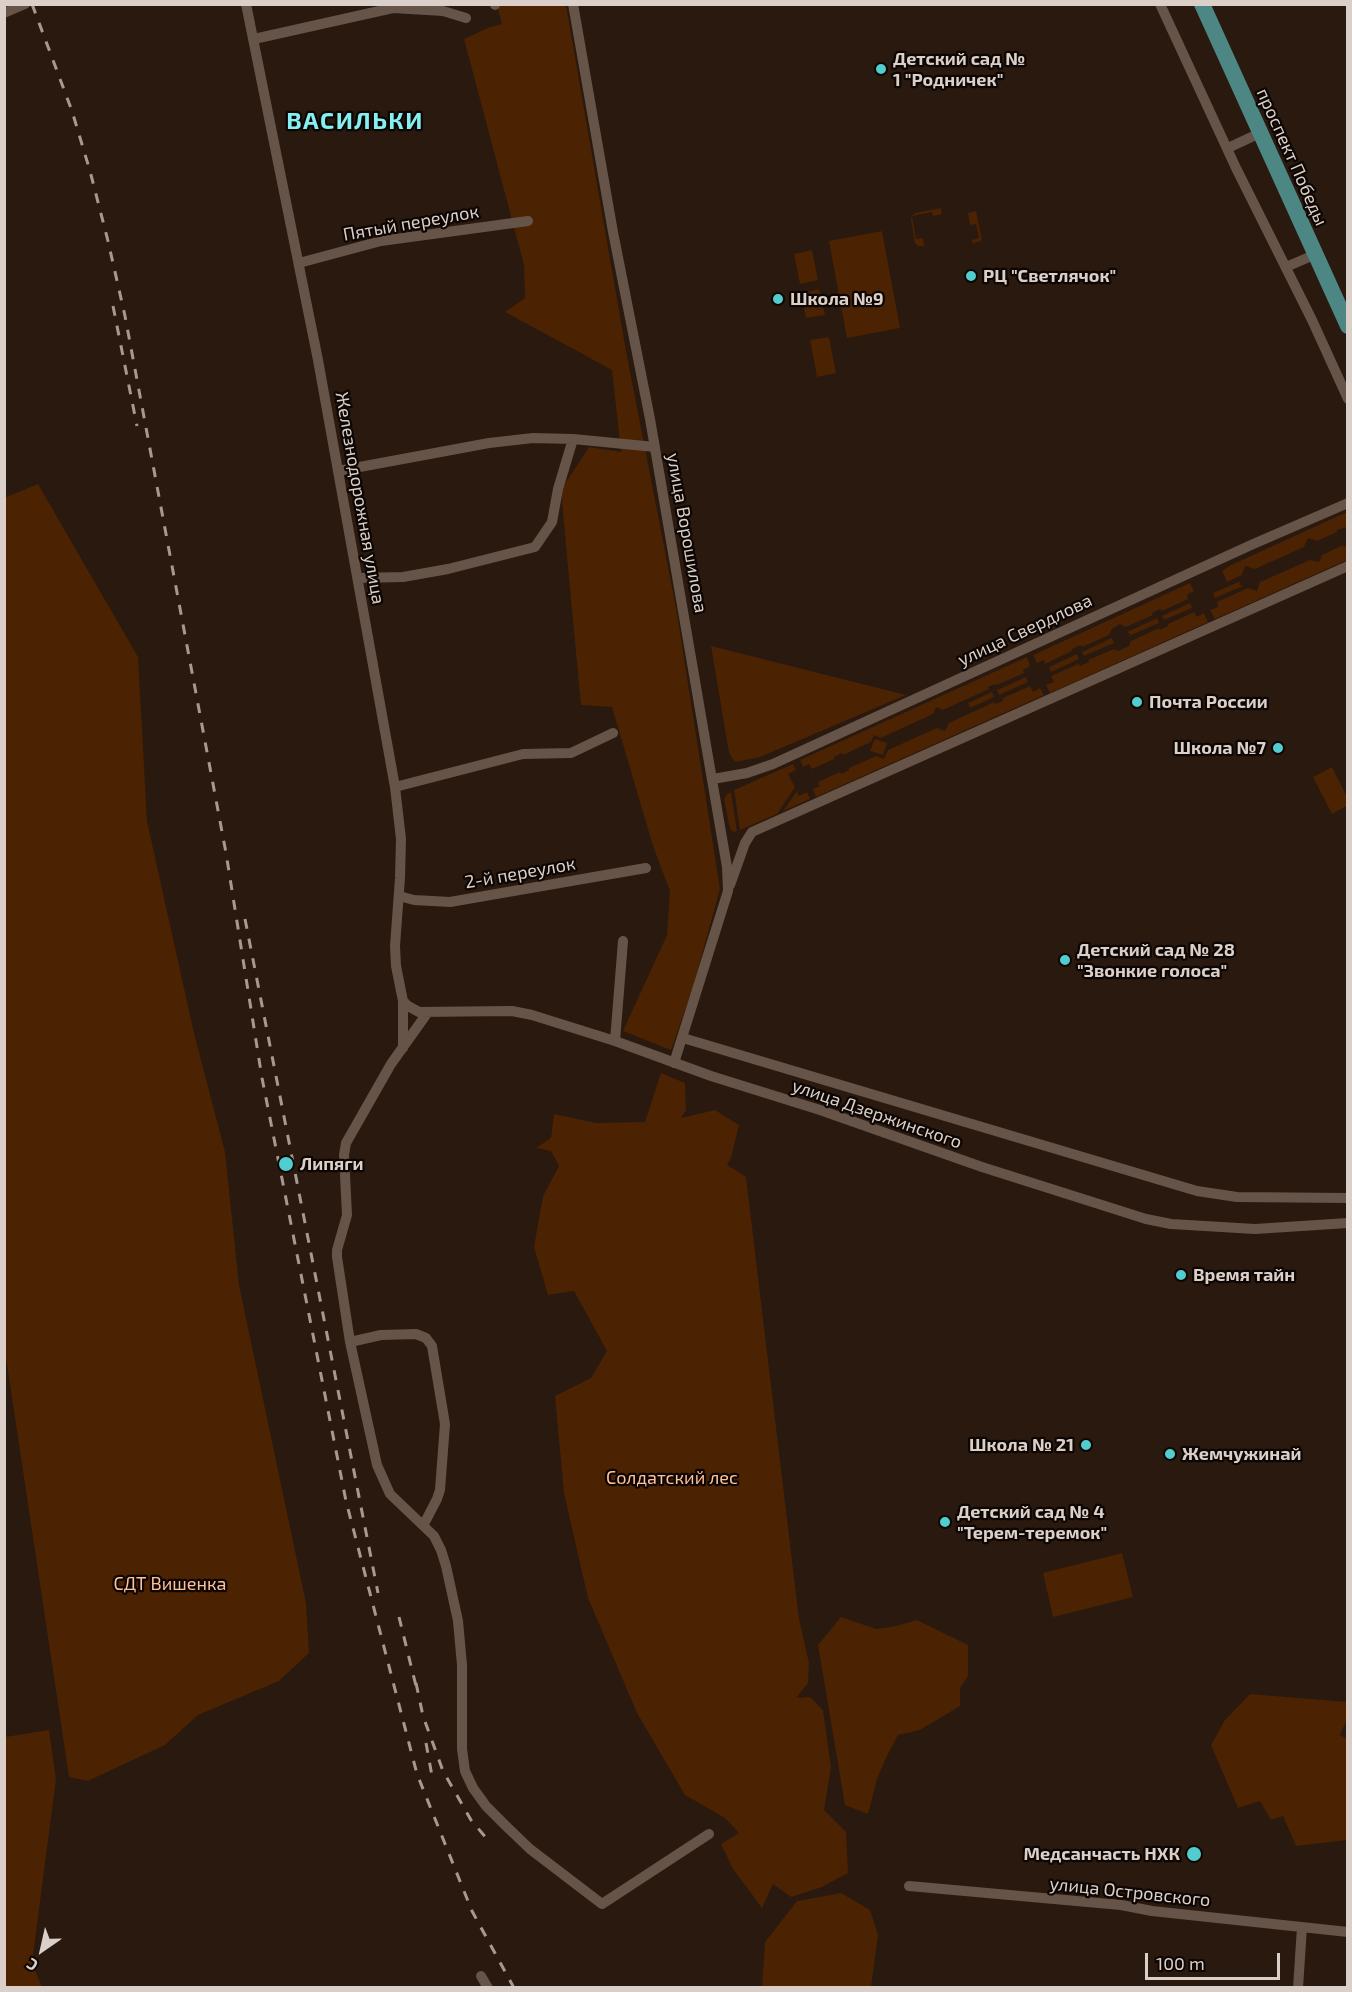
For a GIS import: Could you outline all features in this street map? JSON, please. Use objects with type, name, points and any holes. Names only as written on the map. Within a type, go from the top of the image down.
[{"type":"main road","name":"проспект Победы","points":[[1202,4],[1347,326]]},
{"type":"street","points":[[4,13],[25,4]]},
{"type":"street","name":"Железнодорожная улица","points":[[246,4],[299,263],[395,787],[400,838],[395,946],[396,966],[403,1001],[403,1048]]},
{"type":"street","name":"улица Ворошилова","points":[[573,4],[613,232],[655,447],[725,846],[728,891],[674,1063]]},
{"type":"street","points":[[1160,4],[1347,399]]},
{"type":"street","points":[[254,39],[393,8],[443,11],[465,18]]},
{"type":"street","points":[[1228,148],[1260,133]]},
{"type":"street","name":"Пятый переулок","points":[[299,263],[381,241],[528,221]]},
{"type":"street","points":[[1286,267],[1314,255]]},
{"type":"street","points":[[338,471],[489,443],[533,438],[573,439],[655,447]]},
{"type":"street","points":[[358,578],[403,577],[448,569],[535,547],[552,522],[558,489],[573,439]]},
{"type":"street","name":"улица Свердлова","points":[[713,779],[747,773],[773,764],[1347,503]]},
{"type":"street","points":[[728,891],[745,843],[752,832],[1347,566]]},
{"type":"street","points":[[395,787],[523,754],[571,753],[613,733]]},
{"type":"street","name":"2-й переулок","points":[[399,896],[414,900],[450,902],[646,868]]},
{"type":"street","points":[[615,1041],[623,941]]},
{"type":"street","name":"улица Дзержинского","points":[[403,1001],[413,1009],[428,1012],[512,1011],[532,1015],[820,1110],[982,1167],[1146,1219],[1171,1224],[1255,1229],[1347,1223]]},
{"type":"street","points":[[428,1012],[403,1048],[346,1143],[344,1155],[347,1215],[337,1257],[350,1342],[377,1465],[390,1494],[424,1524],[434,1536],[441,1550],[458,1621],[462,1665],[462,1749],[465,1771],[473,1788],[486,1806],[530,1849],[602,1904],[709,1834]]},
{"type":"street","name":"улица Дзержинского","points":[[682,1038],[1197,1191],[1237,1197],[1347,1197]]},
{"type":"street","points":[[350,1342],[381,1335],[416,1334],[426,1338],[432,1346],[445,1424],[440,1490],[424,1524]]},
{"type":"street","name":"улица Островского","points":[[909,1886],[1121,1905],[1152,1911],[1347,1932]]},
{"type":"street","points":[[1298,1988],[1302,1927]]},
{"type":"street","points":[[481,1976],[488,1988]]},
{"type":"green space","points":[[497,5],[566,5],[626,351],[677,613],[720,889],[693,987],[671,1050],[623,1031],[667,935],[670,891],[653,846],[612,707],[581,705],[561,490],[589,447],[621,452],[612,370],[505,312],[525,298],[524,265],[464,39],[502,24]]},
{"type":"green space","points":[[941,208],[942,214],[933,216],[932,212],[912,216],[915,213]]},
{"type":"green space","points":[[976,211],[982,240],[973,244],[972,240],[979,238],[976,224],[970,225],[968,213]]},
{"type":"green space","points":[[912,216],[916,239],[923,238],[924,246],[918,246],[915,243]]},
{"type":"green space","points":[[882,231],[900,328],[847,338],[829,241]]},
{"type":"green space","points":[[812,250],[818,280],[800,284],[794,254]]},
{"type":"green space","points":[[819,289],[825,315],[806,318],[801,293]]},
{"type":"green space","points":[[829,337],[836,373],[817,377],[810,340]]},
{"type":"green space","name":"СДТ Вишенка","points":[[38,484],[138,657],[147,821],[194,1033],[225,1152],[239,1285],[306,1603],[309,1653],[279,1681],[198,1715],[165,1745],[88,1781],[69,1777],[5,1351],[4,498]]},
{"type":"green space","points":[[1347,512],[1347,527],[1317,541],[1308,538],[1304,547],[1255,569],[1245,566],[1242,575],[1227,582],[1222,571],[1229,566]]},
{"type":"green space","points":[[1343,545],[1347,546],[1347,560],[1215,619],[1210,610],[1218,607],[1217,602],[1248,588],[1257,591],[1260,582],[1310,560],[1319,562],[1322,555]]},
{"type":"green space","points":[[1241,581],[1239,584],[1243,586],[1215,598],[1213,593]]},
{"type":"green space","points":[[1190,583],[1194,591],[1187,595],[1188,599],[1162,611],[1160,609],[1152,613],[1153,615],[1126,627],[1120,624],[1112,629],[1109,635],[1072,649],[1045,664],[1044,660],[1037,663],[1033,655]]},
{"type":"green space","points":[[1190,603],[1192,608],[1164,620],[1162,616]]},
{"type":"green space","points":[[1194,612],[1197,617],[1204,613],[1208,622],[1050,693],[1046,685],[1054,682],[1051,676],[1078,664],[1080,666],[1114,649],[1118,651],[1129,646],[1131,641],[1159,628],[1160,630]]},
{"type":"green space","points":[[1157,618],[1159,623],[1129,636],[1127,632]]},
{"type":"green space","points":[[1112,638],[1114,643],[1084,656],[1082,652]]},
{"type":"green space","points":[[711,646],[906,695],[760,757],[735,762],[729,753]]},
{"type":"green space","points":[[1077,654],[1079,659],[1051,672],[1049,667]]},
{"type":"green space","points":[[1027,657],[1030,666],[1023,670],[1024,673],[988,687],[989,689],[943,710],[936,707],[933,714],[881,738],[874,735],[871,742],[843,755],[842,753],[812,769],[809,764],[803,767],[800,760]]},
{"type":"green space","points":[[1026,677],[1028,682],[999,695],[997,690]]},
{"type":"green space","points":[[1030,686],[1033,692],[1040,688],[1044,695],[816,797],[813,789],[820,786],[818,782],[840,772],[841,774],[876,756],[884,759],[888,750],[937,728],[945,731],[949,723],[994,702],[995,704],[1003,701],[1003,698]]},
{"type":"green space","points":[[992,692],[994,697],[970,708],[968,703]]},
{"type":"green space","points":[[875,739],[887,743],[883,755],[870,751]]},
{"type":"green space","points":[[793,764],[796,770],[788,774],[795,787],[777,814],[740,830],[734,790]]},
{"type":"green space","points":[[1332,767],[1347,797],[1348,805],[1332,814],[1313,777]]},
{"type":"green space","points":[[797,791],[799,796],[807,792],[810,799],[783,811]]},
{"type":"green space","points":[[731,792],[737,831],[734,832],[730,829],[724,799]]},
{"type":"green space","name":"Солдатский лес","points":[[661,1073],[685,1083],[686,1110],[681,1118],[715,1110],[739,1125],[731,1158],[727,1165],[746,1177],[799,1619],[809,1663],[808,1683],[796,1698],[810,1697],[823,1710],[831,1767],[824,1810],[846,1832],[848,1873],[822,1887],[791,1897],[773,1884],[762,1908],[733,1869],[721,1844],[739,1833],[725,1818],[685,1795],[637,1713],[588,1598],[564,1493],[555,1396],[591,1378],[607,1351],[574,1291],[548,1295],[534,1247],[543,1196],[559,1166],[551,1151],[536,1148],[551,1138],[554,1114],[596,1123],[645,1122]]},
{"type":"green space","points":[[1122,1553],[1133,1597],[1053,1617],[1043,1573]]},
{"type":"green space","points":[[841,1617],[876,1629],[917,1620],[968,1645],[968,1676],[960,1688],[960,1706],[920,1730],[898,1735],[877,1779],[868,1814],[845,1805],[818,1645]]},
{"type":"green space","points":[[1250,1694],[1347,1702],[1347,1719],[1340,1735],[1347,1739],[1347,1840],[1296,1846],[1283,1816],[1271,1820],[1260,1801],[1238,1808],[1211,1745],[1225,1720]]},
{"type":"green space","points":[[49,1730],[56,1779],[32,1963],[42,1987],[5,1987],[5,1737]]},
{"type":"green space","points":[[841,1893],[870,1910],[878,1935],[871,1987],[762,1987],[765,1942],[797,1901]]},
{"type":"railway","points":[[32,4],[72,111],[90,171],[125,316],[226,853],[262,1078],[346,1501],[417,1774],[472,1911],[514,1988]]},
{"type":"railway","points":[[113,306],[137,426]]},
{"type":"railway","points":[[245,919],[378,1593]]},
{"type":"railway","points":[[399,1617],[417,1690]]},
{"type":"railway","points":[[416,1683],[423,1716],[443,1771],[471,1820],[487,1839]]},
{"type":"railway","points":[[426,1743],[432,1776]]},
{"type":"place","name":"Детский сад № 1 \"Родничек\"","points":[[881,69]]},
{"type":"place","name":"РЦ \"Светлячок\"","points":[[971,276]]},
{"type":"place","name":"Школа №9","points":[[778,299]]},
{"type":"place","name":"Почта России","points":[[1137,702]]},
{"type":"place","name":"Школа №7","points":[[1278,748]]},
{"type":"place","name":"Детский сад № 28 \"Звонкие голоса\"","points":[[1065,960]]},
{"type":"place","name":"Липяги","points":[[286,1164]]},
{"type":"place","name":"Время тайн","points":[[1181,1275]]},
{"type":"place","name":"Школа № 21","points":[[1086,1445]]},
{"type":"place","name":"Жемчужинай","points":[[1170,1454]]},
{"type":"place","name":"Детский сад № 4 \"Терем-теремок\"","points":[[945,1522]]},
{"type":"place","name":"Медсанчасть НХК","points":[[1194,1854]]},
{"type":"district","name":"ВАСИЛЬКИ","points":[[355,121]]}]
